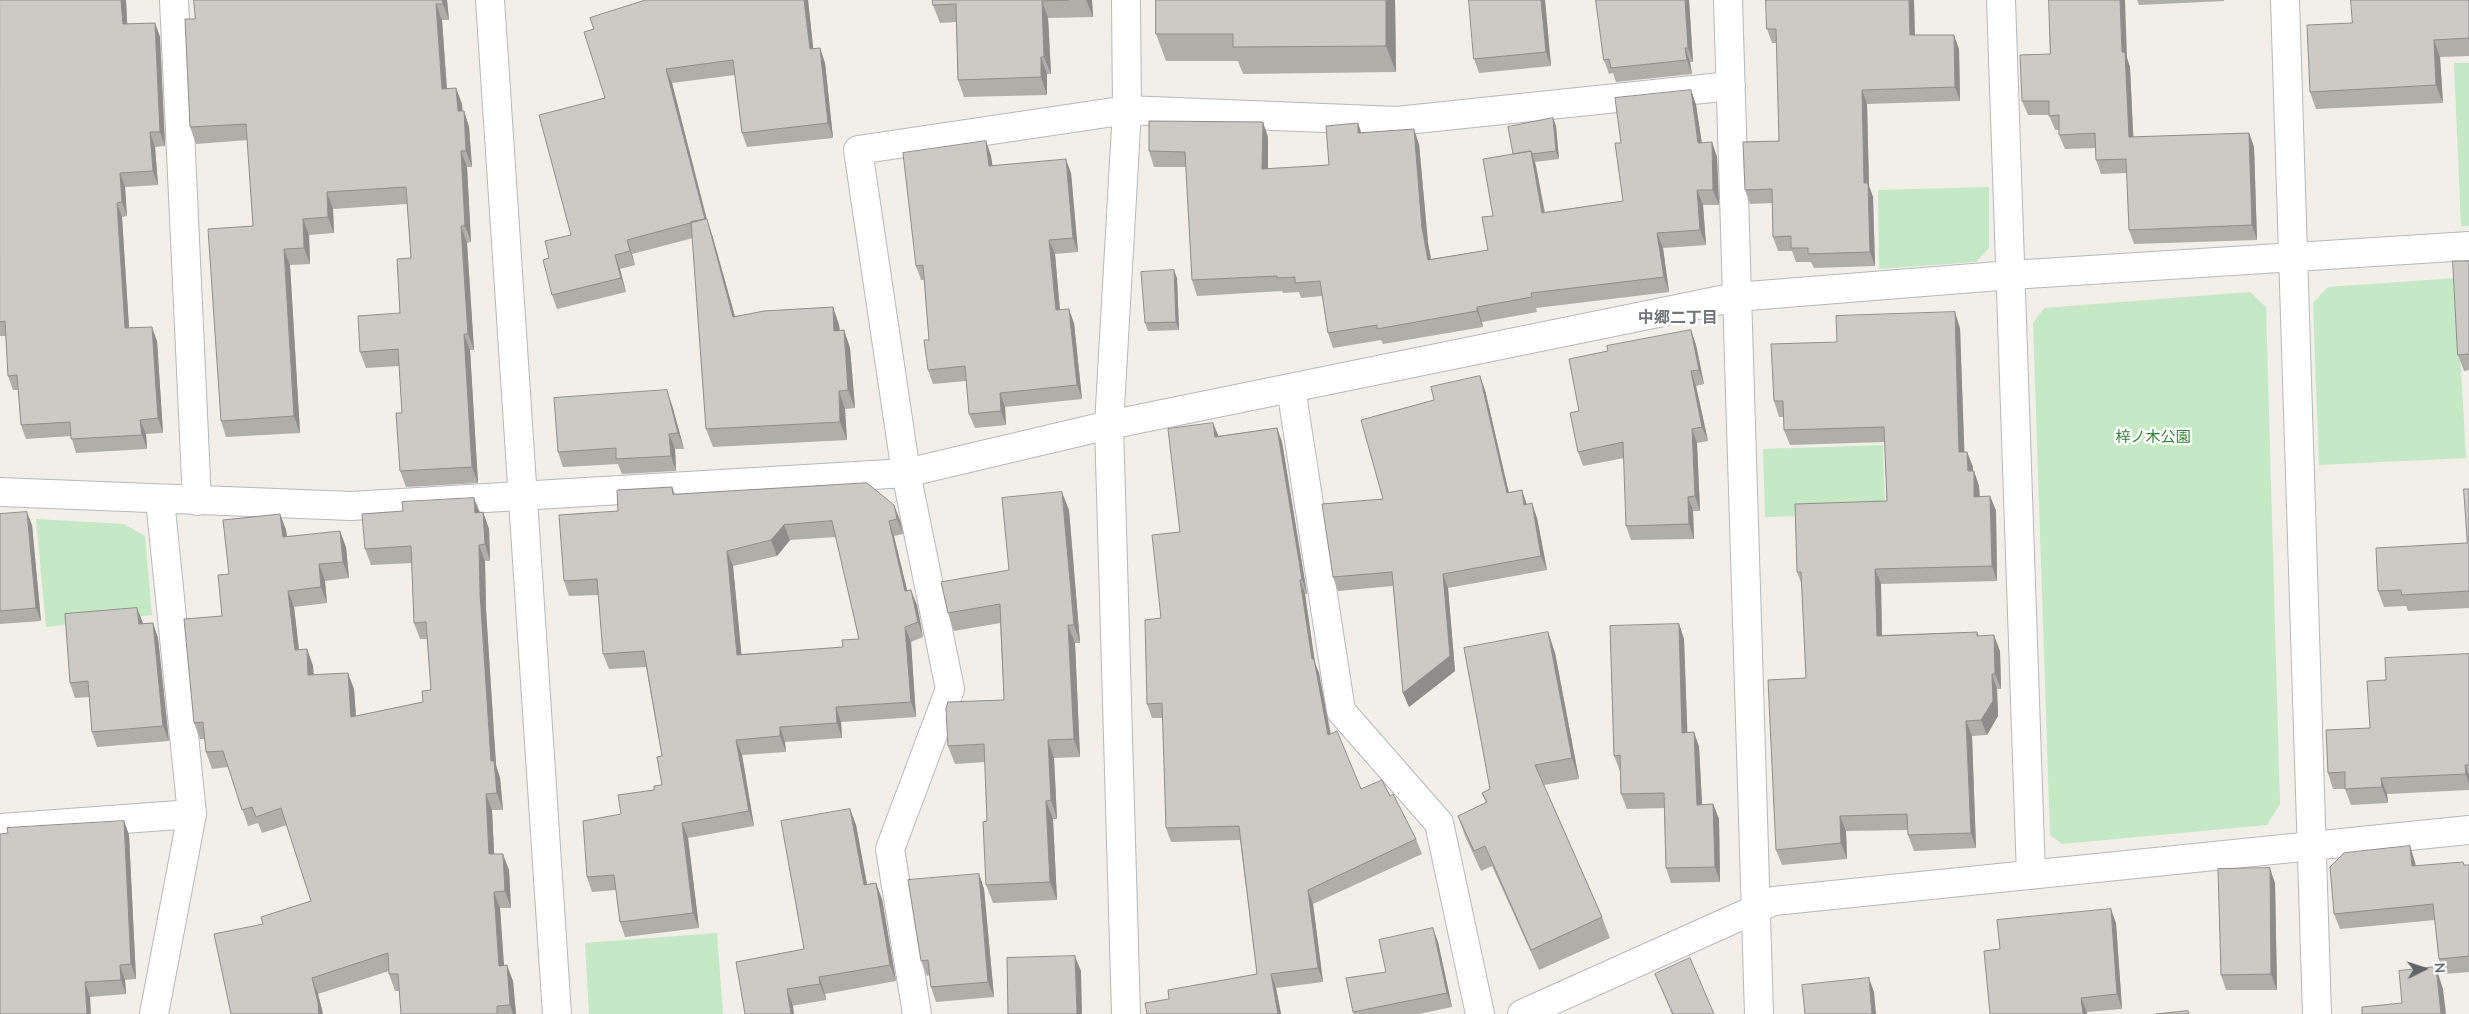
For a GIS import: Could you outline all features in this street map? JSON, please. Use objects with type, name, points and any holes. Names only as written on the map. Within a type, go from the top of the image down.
[{"type":"street","points":[[174,0],[197,501]]},
{"type":"street","points":[[490,0],[557,1014]]},
{"type":"street","points":[[1126,0],[1127,110],[1109,425],[1126,1014]]},
{"type":"street","points":[[1728,0],[1759,1014]]},
{"type":"street","points":[[2001,0],[2031,875]]},
{"type":"street","points":[[2285,0],[2316,1014]]},
{"type":"street","points":[[917,1014],[890,849],[950,689],[906,473],[858,150],[1127,110],[1397,121],[1731,86]]},
{"type":"street","points":[[0,492],[160,500],[351,506],[906,473],[1109,425],[1736,297],[2011,275],[2469,246]]},
{"type":"street","points":[[1291,388],[1341,710],[1439,822],[1480,1014]]},
{"type":"street","points":[[154,1014],[192,814],[160,500]]},
{"type":"street","points":[[0,828],[192,814]]},
{"type":"street","points":[[1522,1014],[1774,902],[2469,830]]},
{"type":"green space","points":[[2454,63],[2469,63],[2469,226],[2461,226]]},
{"type":"green space","points":[[1989,187],[1989,248],[1976,262],[1879,269],[1878,190]]},
{"type":"green space","points":[[2456,278],[2466,458],[2319,465],[2313,303],[2328,287]]},
{"type":"green space","name":"梓ノ木公園","points":[[2250,292],[2266,307],[2280,804],[2267,825],[2062,844],[2050,835],[2033,323],[2044,308]]},
{"type":"green space","points":[[1883,445],[1885,514],[1765,517],[1763,449]]},
{"type":"green space","points":[[36,519],[124,524],[145,536],[152,615],[46,627]]},
{"type":"green space","points":[[717,933],[723,1014],[589,1014],[585,943]]},
{"type":"building","points":[[0,0],[121,0],[123,24],[155,23],[160,132],[150,132],[153,171],[120,173],[122,202],[117,203],[125,328],[152,327],[158,418],[140,420],[142,435],[71,439],[70,422],[21,425],[17,375],[8,376],[5,321],[0,322]]},
{"type":"building","points":[[194,0],[442,0],[443,4],[436,4],[442,89],[456,88],[458,111],[464,111],[466,151],[461,151],[465,226],[461,226],[468,334],[464,334],[472,467],[400,471],[396,413],[402,413],[398,349],[360,352],[358,316],[400,313],[397,259],[411,258],[406,187],[327,192],[328,217],[303,219],[304,248],[284,249],[294,416],[221,421],[208,229],[253,226],[246,124],[190,127],[185,19],[195,19]]},
{"type":"building","points":[[646,0],[804,0],[810,49],[820,48],[828,123],[742,133],[733,60],[666,69],[705,219],[627,240],[630,251],[615,255],[621,278],[552,295],[543,260],[549,258],[545,241],[571,235],[539,115],[605,98],[584,32],[594,29],[590,18]]},
{"type":"building","points":[[933,0],[1069,0],[1042,1],[1044,57],[1041,57],[1041,77],[958,80],[956,4],[933,5]]},
{"type":"building","points":[[1156,0],[1386,0],[1386,46],[1233,47],[1233,34],[1156,34]]},
{"type":"building","points":[[1469,0],[1541,0],[1546,52],[1474,59]]},
{"type":"building","points":[[1596,0],[1685,0],[1688,48],[1685,48],[1687,60],[1611,68],[1609,59],[1604,60]]},
{"type":"building","points":[[1766,0],[1909,0],[1910,35],[1954,35],[1955,87],[1862,90],[1864,183],[1868,183],[1870,252],[1808,254],[1808,248],[1791,248],[1791,236],[1773,237],[1772,189],[1745,190],[1743,142],[1779,141],[1776,29],[1767,29]]},
{"type":"building","points":[[2049,0],[2120,0],[2122,52],[2125,52],[2129,137],[2249,133],[2252,225],[2129,230],[2126,159],[2096,160],[2095,133],[2059,135],[2059,115],[2049,116],[2049,101],[2022,101],[2020,55],[2050,54]]},
{"type":"building","points":[[2351,0],[2469,0],[2469,38],[2434,40],[2436,85],[2310,92],[2307,25],[2352,23]]},
{"type":"building","points":[[1691,90],[1698,143],[1712,142],[1713,190],[1697,190],[1700,230],[1657,233],[1664,277],[1531,293],[1532,297],[1477,307],[1477,311],[1377,329],[1377,325],[1328,333],[1320,281],[1295,283],[1295,277],[1277,278],[1277,276],[1192,280],[1185,152],[1149,151],[1149,121],[1263,122],[1262,169],[1329,165],[1326,126],[1358,123],[1358,133],[1414,129],[1422,228],[1428,260],[1488,250],[1482,217],[1493,216],[1483,159],[1531,151],[1542,213],[1623,201],[1615,143],[1621,143],[1615,98]]},
{"type":"building","points":[[1553,118],[1556,151],[1532,154],[1531,151],[1513,154],[1508,127]]},
{"type":"building","points":[[986,141],[989,166],[1066,159],[1073,238],[1049,240],[1056,310],[1069,309],[1077,385],[1000,393],[1001,411],[969,414],[965,366],[928,370],[924,340],[929,340],[923,265],[916,266],[903,153]]},
{"type":"building","points":[[707,219],[733,317],[764,311],[833,307],[834,331],[844,330],[848,390],[839,391],[840,422],[706,429],[691,222]]},
{"type":"building","points":[[2453,261],[2469,261],[2469,354],[2458,355]]},
{"type":"building","points":[[1174,270],[1176,322],[1145,323],[1141,272]]},
{"type":"building","points":[[1955,312],[1959,452],[1967,452],[1968,471],[1974,471],[1974,497],[1990,496],[1992,566],[1875,569],[1877,636],[1977,632],[1977,636],[1994,635],[1995,674],[1992,674],[1993,701],[1981,720],[1966,721],[1971,833],[1908,835],[1907,814],[1840,816],[1841,843],[1776,850],[1768,680],[1806,678],[1801,572],[1797,572],[1795,504],[1887,501],[1884,427],[1784,430],[1783,401],[1774,401],[1771,344],[1837,342],[1836,316]]},
{"type":"building","points":[[1691,330],[1699,370],[1691,371],[1702,427],[1692,429],[1695,496],[1688,497],[1689,524],[1626,526],[1623,442],[1578,452],[1570,413],[1579,411],[1569,359],[1608,351],[1607,346]]},
{"type":"building","points":[[1480,376],[1507,493],[1522,490],[1524,505],[1532,503],[1541,556],[1443,574],[1450,656],[1403,693],[1392,572],[1333,577],[1322,504],[1383,499],[1361,420],[1434,400],[1431,387]]},
{"type":"building","points":[[667,390],[678,433],[669,434],[671,456],[616,459],[616,448],[558,452],[554,398]]},
{"type":"building","points":[[1213,423],[1215,437],[1277,428],[1302,579],[1300,580],[1312,659],[1314,659],[1328,735],[1337,731],[1361,789],[1382,780],[1390,796],[1393,794],[1416,839],[1308,890],[1318,968],[1271,974],[1278,1014],[1147,1014],[1145,1003],[1169,999],[1168,990],[1257,974],[1239,826],[1166,828],[1162,703],[1147,704],[1145,620],[1161,618],[1152,535],[1180,532],[1168,429]]},
{"type":"building","points":[[867,483],[894,505],[897,519],[889,521],[905,591],[911,590],[918,622],[905,627],[911,702],[836,707],[837,723],[780,727],[780,736],[736,740],[749,811],[682,823],[693,913],[620,922],[614,875],[587,877],[583,821],[621,814],[618,795],[654,790],[654,786],[662,785],[657,757],[662,756],[644,651],[603,654],[597,579],[564,581],[559,515],[618,511],[617,490],[672,487],[673,494]],"holes":[[[832,521],[859,639],[842,640],[843,647],[737,655],[727,551],[771,540],[784,525]]]},
{"type":"building","points":[[2464,489],[2469,489],[2469,591],[2402,595],[2401,590],[2378,591],[2376,548],[2467,543]]},
{"type":"building","points":[[1062,492],[1074,625],[1068,625],[1074,739],[1048,740],[1051,800],[1046,801],[1050,882],[986,885],[983,822],[987,821],[984,744],[948,746],[946,708],[948,702],[1004,700],[1000,604],[948,613],[941,582],[1009,570],[1002,498]]},
{"type":"building","points":[[474,498],[475,513],[483,512],[485,544],[479,545],[480,593],[491,761],[494,761],[497,793],[486,794],[489,854],[503,854],[505,891],[494,892],[499,966],[507,965],[510,1005],[497,1006],[497,1014],[401,1014],[398,974],[389,974],[388,953],[312,978],[319,1014],[231,1014],[214,934],[263,924],[261,917],[311,901],[281,808],[256,817],[252,807],[242,810],[223,751],[206,752],[203,722],[194,723],[184,619],[222,616],[218,575],[229,574],[223,520],[280,514],[283,537],[340,531],[343,562],[319,564],[321,587],[288,591],[295,650],[307,649],[308,675],[348,673],[351,717],[423,702],[422,691],[431,690],[426,622],[414,623],[411,546],[365,549],[362,514],[403,511],[402,502]]},
{"type":"building","points":[[27,512],[36,608],[0,611],[0,514]]},
{"type":"building","points":[[137,608],[139,624],[153,623],[163,726],[92,732],[88,681],[70,683],[65,614]]},
{"type":"building","points":[[1679,624],[1682,733],[1694,732],[1697,805],[1713,804],[1715,867],[1666,868],[1664,793],[1621,794],[1620,755],[1614,756],[1610,626]]},
{"type":"building","points":[[1548,632],[1572,758],[1535,765],[1602,917],[1531,950],[1485,846],[1474,851],[1458,816],[1487,802],[1482,793],[1490,789],[1464,648]]},
{"type":"building","points":[[2469,654],[2469,765],[2465,765],[2466,774],[2381,778],[2382,787],[2345,789],[2345,772],[2328,773],[2326,730],[2370,728],[2367,681],[2386,680],[2385,658]]},
{"type":"building","points":[[850,809],[864,885],[876,883],[890,965],[819,977],[820,984],[787,989],[791,1014],[745,1014],[736,962],[804,949],[781,821]]},
{"type":"building","points":[[124,821],[131,964],[120,965],[121,980],[85,982],[87,1014],[0,1014],[0,834],[8,833],[7,828]]},
{"type":"building","points":[[2410,846],[2412,866],[2463,862],[2464,865],[2469,865],[2469,956],[2439,959],[2433,904],[2334,914],[2330,867],[2344,853]]},
{"type":"building","points":[[2270,868],[2271,974],[2221,975],[2218,869]]},
{"type":"building","points":[[979,874],[988,982],[931,987],[928,960],[921,961],[908,880]]},
{"type":"building","points":[[2111,909],[2117,994],[2081,998],[2083,1014],[1990,1014],[1984,951],[2000,949],[1997,920]]},
{"type":"building","points":[[1433,928],[1447,993],[1353,1012],[1346,978],[1386,972],[1379,940]]},
{"type":"building","points":[[1075,956],[1077,1014],[1008,1014],[1007,958]]},
{"type":"building","points":[[1690,958],[1714,1014],[1673,1014],[1655,974]]},
{"type":"building","points":[[2436,967],[2441,1014],[2362,1014],[2362,1007],[2402,1003],[2399,971]]},
{"type":"building","points":[[1869,978],[1872,1014],[1805,1014],[1802,985]]},
{"type":"building","points":[[2188,1011],[2189,1014],[2156,1014]]},
{"type":"district","name":"中郷二丁目","points":[[1678,319]]}]
